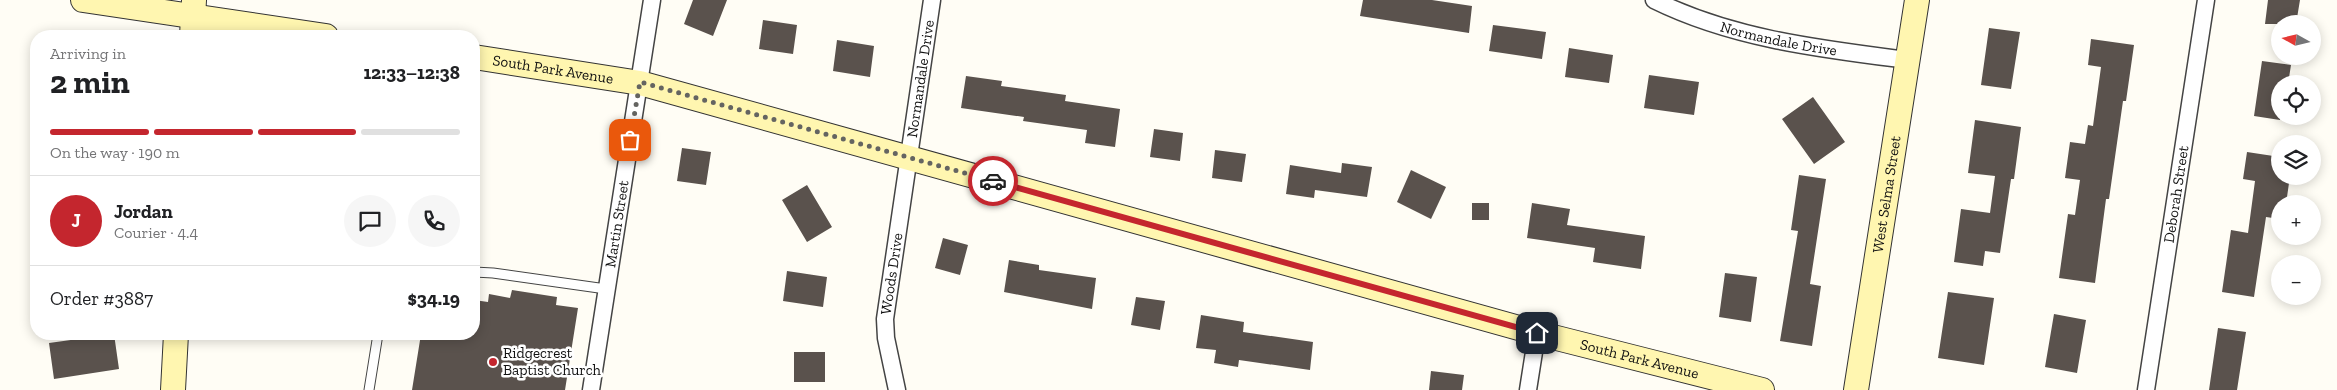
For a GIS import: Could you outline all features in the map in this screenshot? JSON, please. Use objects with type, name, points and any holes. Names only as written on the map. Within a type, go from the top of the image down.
[{"type":"street","points":[[83,0],[282,30]]},
{"type":"street","name":"Martin Street","points":[[591,390],[652,0]]},
{"type":"street","name":"Normandale Drive","points":[[908,157],[932,0]]},
{"type":"street","name":"Normandale Drive","points":[[1654,0],[1711,24],[1762,38],[1833,51],[1907,60]]},
{"type":"street","name":"West Selma Street","points":[[1856,390],[1917,0]]},
{"type":"street","name":"Deborah Street","points":[[2146,390],[2206,0]]},
{"type":"street","name":"South Park Avenue","points":[[480,58],[640,82],[1537,333],[1762,390]]},
{"type":"street","name":"Woods Drive","points":[[897,390],[886,338],[885,319],[908,157]]},
{"type":"street","points":[[1528,390],[1537,333]]},
{"type":"street","points":[[173,390],[176,340]]},
{"type":"lane","points":[[480,272],[606,290]]},
{"type":"lane","points":[[370,390],[377,340]]},
{"type":"building","points":[[693,0],[727,0],[713,36],[684,24]]},
{"type":"building","points":[[1363,0],[1432,0],[1472,6],[1469,33],[1360,16]]},
{"type":"building","points":[[2268,0],[2300,0],[2298,15],[2271,15],[2271,24],[2265,24]]},
{"type":"building","points":[[763,20],[797,25],[793,54],[759,49]]},
{"type":"building","points":[[1493,25],[1546,32],[1542,59],[1489,51]]},
{"type":"building","points":[[1989,28],[2020,32],[2011,89],[1981,85]]},
{"type":"building","points":[[2091,39],[2134,45],[2126,101],[2123,101],[2109,199],[2106,199],[2095,283],[2059,278],[2068,214],[2075,215],[2080,180],[2065,178],[2070,142],[2085,144],[2088,125],[2093,126],[2101,67],[2088,65]]},
{"type":"building","points":[[837,40],[874,46],[870,77],[833,71]]},
{"type":"building","points":[[1569,48],[1613,55],[1609,83],[1565,77]]},
{"type":"building","points":[[2262,61],[2271,62],[2271,65],[2291,65],[2289,75],[2271,75],[2271,119],[2254,116]]},
{"type":"building","points":[[1649,75],[1699,82],[1694,115],[1644,108]]},
{"type":"building","points":[[966,76],[1002,81],[1001,86],[1066,95],[1065,101],[1120,109],[1115,147],[1085,143],[1087,130],[1023,121],[1024,117],[961,108]]},
{"type":"building","points":[[1813,97],[1845,142],[1814,164],[1782,119]]},
{"type":"building","points":[[1975,120],[2021,127],[2014,179],[2011,179],[2000,253],[1985,251],[1983,266],[1954,262],[1961,209],[1990,213],[1995,176],[1968,173]]},
{"type":"building","points":[[1154,129],[1183,133],[1180,161],[1150,157]]},
{"type":"building","points":[[682,148],[711,152],[706,185],[677,181]]},
{"type":"building","points":[[1215,150],[1246,154],[1242,182],[1212,178]]},
{"type":"building","points":[[2247,152],[2271,156],[2271,185],[2289,185],[2287,195],[2271,195],[2271,218],[2266,217],[2254,297],[2222,292],[2231,230],[2248,233],[2255,181],[2243,179]]},
{"type":"building","points":[[1342,163],[1372,167],[1367,197],[1315,190],[1314,198],[1286,194],[1290,165],[1341,173]]},
{"type":"building","points":[[1411,170],[1446,187],[1431,219],[1397,202]]},
{"type":"building","points":[[1799,175],[1826,179],[1810,284],[1821,286],[1812,346],[1780,341],[1798,231],[1791,230]]},
{"type":"building","points":[[807,185],[832,227],[807,242],[782,200]]},
{"type":"building","points":[[1472,203],[1489,203],[1489,220],[1472,220]]},
{"type":"building","points":[[1532,203],[1570,209],[1567,225],[1645,236],[1641,269],[1593,262],[1595,248],[1527,238]]},
{"type":"building","points":[[943,238],[968,245],[960,275],[935,268]]},
{"type":"building","points":[[1009,260],[1039,265],[1039,270],[1096,278],[1092,309],[1004,292]]},
{"type":"building","points":[[787,271],[827,277],[823,307],[783,301]]},
{"type":"building","points":[[1725,273],[1757,277],[1751,322],[1719,317]]},
{"type":"building","name":"Ridgecrest Baptist Church","points":[[512,290],[557,297],[556,305],[578,308],[565,390],[412,390],[420,340],[480,340],[480,301],[488,302],[489,294],[510,298]]},
{"type":"building","points":[[1948,292],[1994,298],[1984,365],[1938,358]]},
{"type":"building","points":[[1136,297],[1165,301],[1160,330],[1131,325]]},
{"type":"building","points":[[2054,314],[2086,320],[2077,373],[2045,367]]},
{"type":"building","points":[[1201,315],[1244,322],[1243,332],[1313,342],[1310,370],[1239,360],[1238,367],[1214,363],[1216,350],[1196,348]]},
{"type":"building","points":[[2218,328],[2246,332],[2237,390],[2209,390]]},
{"type":"building","points":[[71,340],[115,340],[119,369],[54,379],[49,343]]},
{"type":"building","points":[[794,352],[825,352],[825,382],[794,382]]},
{"type":"building","points":[[1431,371],[1464,375],[1462,390],[1429,390]]},
{"type":"way so far","points":[[630,140],[640,82],[993,181]]},
{"type":"place","name":"Ridgecrest Baptist Church","points":[[493,362]]},
{"type":"route","points":[[993,181],[1537,333]]}]
